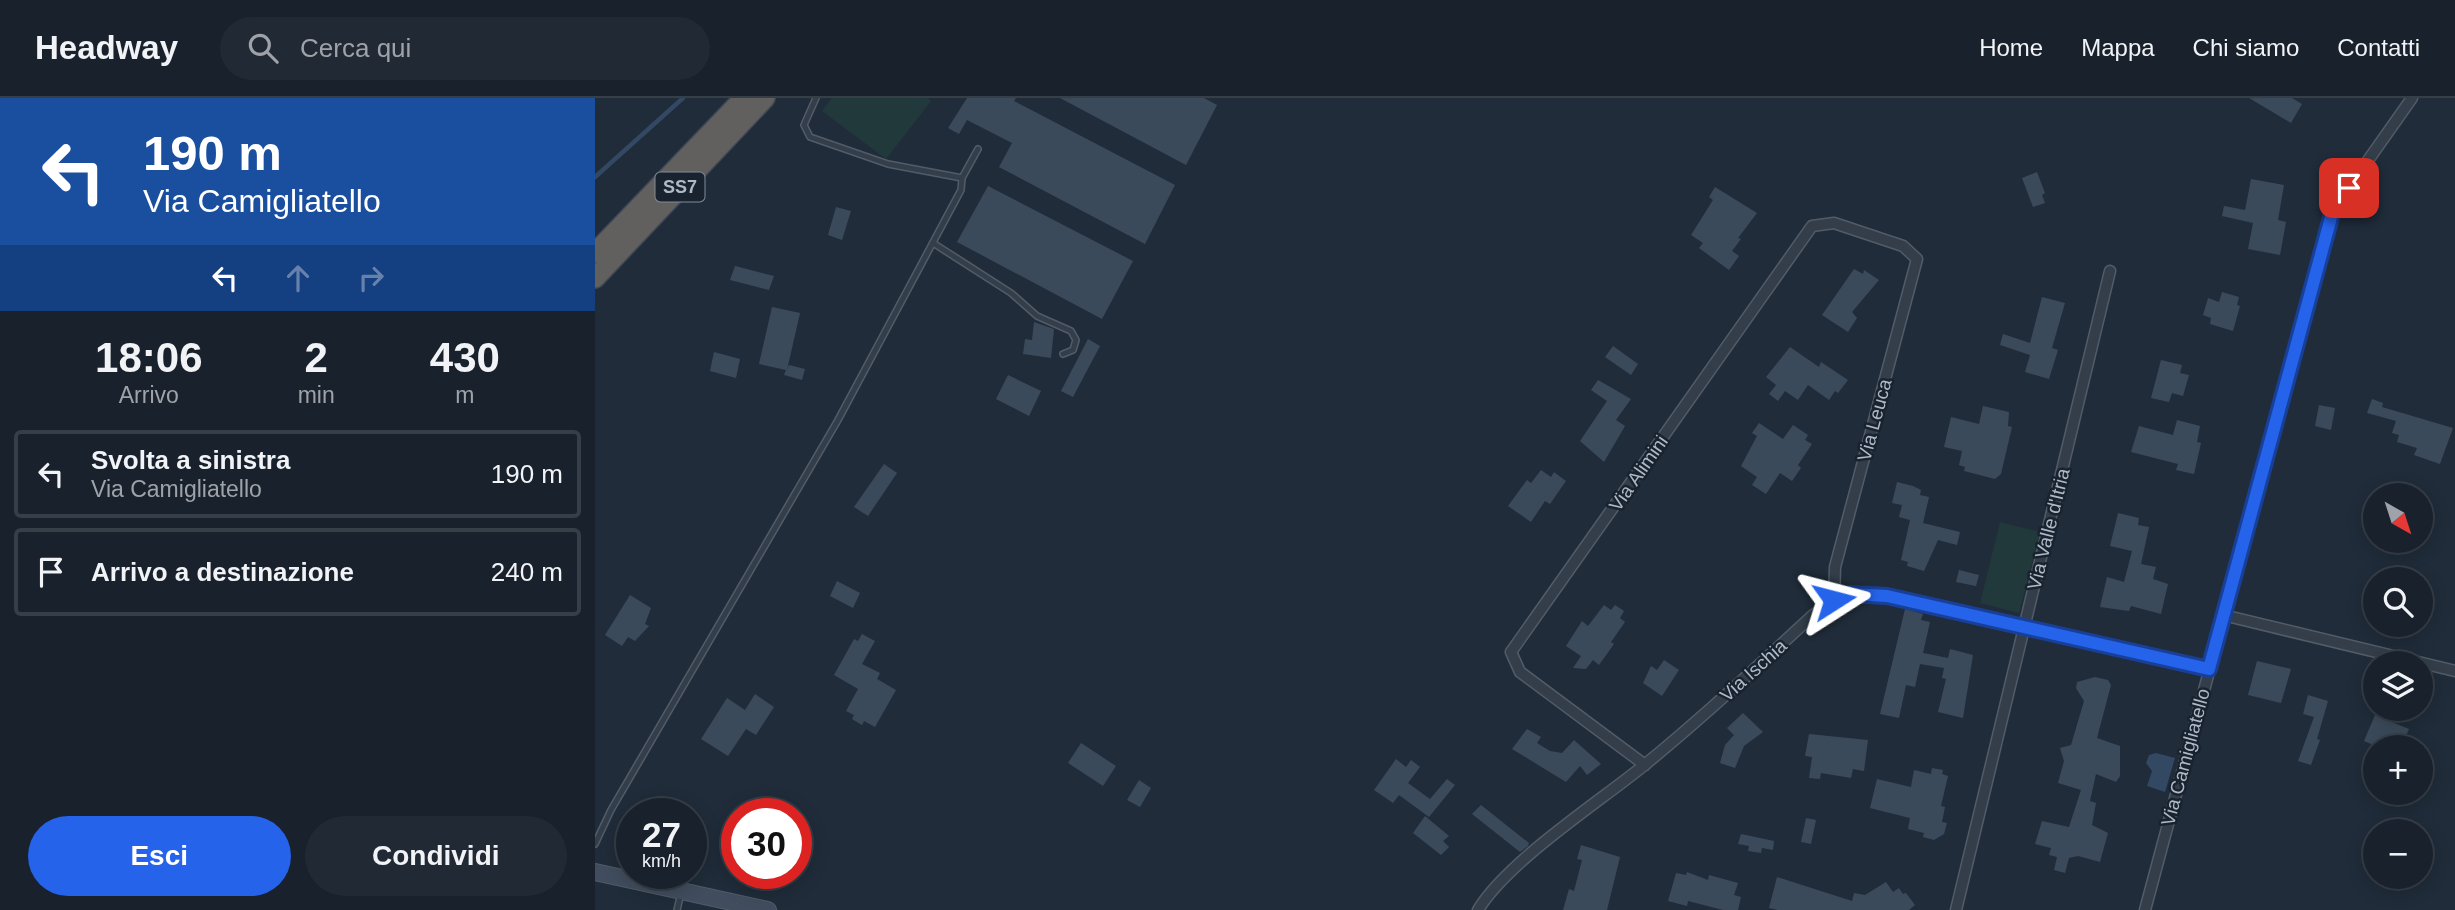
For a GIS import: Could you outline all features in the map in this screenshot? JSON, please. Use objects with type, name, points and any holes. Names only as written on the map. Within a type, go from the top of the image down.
[{"type":"highway","name":"SS7","points":[[595,253],[744,98]]},
{"type":"highway","name":"SS7","points":[[595,278],[765,98]]},
{"type":"main road","points":[[595,872],[768,910]]},
{"type":"street","name":"Via Camigliatello","points":[[2145,910],[2333,210],[2411,98]]},
{"type":"street","name":"Via Alimini","points":[[1645,765],[1520,672],[1511,652],[1812,226],[1834,223],[1903,246]]},
{"type":"street","name":"Via Leuca","points":[[1834,600],[1835,567],[1917,259],[1903,246]]},
{"type":"street","name":"Via Valle d'Itria","points":[[1956,910],[2110,271]]},
{"type":"street","name":"Via Ischia","points":[[1481,909],[1493,890],[1539,849],[1645,765],[1812,615],[1834,600],[1851,594],[1887,596],[2209,669]]},
{"type":"street","points":[[2223,615],[2455,671]]},
{"type":"lane","points":[[816,98],[804,125],[810,137],[888,164],[963,178]]},
{"type":"lane","points":[[595,844],[624,786],[838,420],[961,190],[963,178],[978,149]]},
{"type":"lane","points":[[933,243],[1011,293],[1037,316],[1071,331],[1076,340],[1073,350],[1063,354]]},
{"type":"lane","points":[[677,910],[682,891]]},
{"type":"green space","points":[[832,98],[928,98],[931,101],[886,159],[822,111]]},
{"type":"green space","points":[[2000,522],[2040,532],[2019,613],[1980,603]]},
{"type":"water","points":[[2156,753],[2175,758],[2165,792],[2147,786],[2152,771],[2146,763],[2149,755]]},
{"type":"building","points":[[967,98],[1016,98],[1014,101],[1175,185],[1145,244],[999,167],[1012,143],[967,120],[959,134],[948,128]]},
{"type":"building","points":[[1060,98],[1204,98],[1217,105],[1186,165]]},
{"type":"building","points":[[2249,98],[2292,98],[2302,104],[2291,123]]},
{"type":"building","points":[[2037,172],[2045,193],[2042,195],[2045,203],[2033,207],[2022,178]]},
{"type":"building","points":[[2251,179],[2284,185],[2278,220],[2286,222],[2280,255],[2248,249],[2253,223],[2222,216],[2224,206],[2245,210]]},
{"type":"building","points":[[988,186],[1133,261],[1102,319],[957,242]]},
{"type":"building","points":[[1715,187],[1757,213],[1738,238],[1741,239],[1732,251],[1739,256],[1729,270],[1699,248],[1703,243],[1691,235],[1713,200],[1709,197]]},
{"type":"building","points":[[836,207],[851,211],[842,240],[828,235]]},
{"type":"building","points":[[735,266],[774,276],[769,290],[730,280]]},
{"type":"building","points":[[1854,269],[1863,274],[1864,270],[1879,280],[1852,312],[1857,318],[1848,332],[1822,315]]},
{"type":"building","points":[[2222,292],[2239,297],[2237,305],[2240,306],[2233,331],[2210,324],[2211,318],[2203,315],[2208,298],[2219,302]]},
{"type":"building","points":[[2042,297],[2065,303],[2052,348],[2058,350],[2049,379],[2025,372],[2030,355],[2000,345],[2003,334],[2030,343]]},
{"type":"building","points":[[772,307],[800,313],[787,370],[789,365],[805,369],[802,380],[784,375],[786,370],[759,364]]},
{"type":"building","points":[[1034,322],[1054,329],[1051,358],[1023,354],[1025,339],[1032,340]]},
{"type":"building","points":[[1088,339],[1100,346],[1073,397],[1061,391]]},
{"type":"building","points":[[1613,346],[1638,364],[1631,375],[1605,357]]},
{"type":"building","points":[[1790,347],[1819,367],[1821,362],[1848,380],[1829,400],[1808,385],[1798,400],[1785,391],[1778,401],[1769,394],[1776,385],[1766,377]]},
{"type":"building","points":[[714,352],[740,359],[736,378],[710,371]]},
{"type":"building","points":[[2161,360],[2182,365],[2180,373],[2189,375],[2183,396],[2172,393],[2169,402],[2151,398]]},
{"type":"building","points":[[1008,375],[1041,391],[1029,416],[996,399]]},
{"type":"building","points":[[1598,380],[1631,399],[1616,420],[1625,426],[1604,462],[1580,441],[1607,401],[1591,390]]},
{"type":"building","points":[[2372,399],[2383,403],[2382,407],[2453,428],[2440,464],[2414,455],[2417,448],[2397,442],[2399,435],[2392,433],[2396,421],[2367,413]]},
{"type":"building","points":[[2319,405],[2335,408],[2331,430],[2315,426]]},
{"type":"building","points":[[1983,406],[2009,412],[2008,426],[2012,427],[2001,474],[1995,479],[1964,471],[1965,467],[1959,465],[1962,451],[1944,447],[1951,417],[1979,424]]},
{"type":"building","points":[[2177,420],[2200,426],[2197,442],[2201,443],[2194,474],[2176,470],[2178,464],[2131,452],[2139,426],[2173,435]]},
{"type":"building","points":[[1759,423],[1783,439],[1793,425],[1808,435],[1805,440],[1812,444],[1798,465],[1801,468],[1792,481],[1780,473],[1766,494],[1752,485],[1757,477],[1741,466],[1757,436],[1752,433]]},
{"type":"building","points":[[884,464],[897,473],[868,516],[854,507]]},
{"type":"building","points":[[1541,470],[1551,477],[1554,472],[1566,481],[1550,504],[1545,501],[1531,522],[1508,506],[1527,480],[1531,483]]},
{"type":"building","points":[[1897,482],[1913,486],[1921,490],[1920,495],[1929,497],[1923,523],[1960,532],[1957,545],[1938,540],[1924,571],[1907,566],[1908,562],[1901,560],[1910,520],[1899,517],[1902,505],[1892,503]]},
{"type":"building","points":[[2118,513],[2139,518],[2138,525],[2149,527],[2141,564],[2156,567],[2153,579],[2168,584],[2161,614],[2131,606],[2129,611],[2100,607],[2107,577],[2124,582],[2132,551],[2110,546]]},
{"type":"building","points":[[1959,570],[1979,575],[1976,586],[1956,582]]},
{"type":"building","points":[[837,581],[860,593],[853,608],[830,596]]},
{"type":"building","points":[[630,595],[651,608],[645,624],[649,626],[635,641],[628,637],[622,646],[605,635]]},
{"type":"building","points":[[1604,605],[1611,610],[1615,605],[1624,611],[1620,618],[1625,622],[1599,665],[1593,660],[1586,669],[1573,668],[1581,656],[1566,646],[1582,621],[1588,626]]},
{"type":"building","points":[[1905,609],[1923,614],[1921,620],[1930,622],[1923,653],[1948,658],[1950,649],[1973,655],[1963,718],[1938,712],[1946,679],[1942,678],[1944,668],[1920,664],[1915,687],[1906,685],[1899,718],[1880,714]]},
{"type":"building","points":[[862,634],[875,641],[862,664],[880,673],[877,679],[896,690],[875,727],[864,721],[862,725],[852,719],[854,715],[846,711],[858,689],[834,675],[854,639],[858,641]]},
{"type":"building","points":[[1664,660],[1679,670],[1662,696],[1643,683],[1651,666],[1657,670]]},
{"type":"building","points":[[2257,661],[2291,669],[2281,703],[2248,695]]},
{"type":"building","points":[[2095,677],[2108,680],[2111,685],[2097,738],[2120,746],[2120,776],[2116,782],[2096,774],[2090,801],[2096,803],[2092,825],[2108,833],[2100,862],[2078,856],[2069,858],[2065,873],[2054,870],[2057,857],[2049,855],[2051,848],[2035,844],[2042,821],[2069,827],[2081,790],[2058,783],[2064,761],[2060,748],[2071,745],[2084,701],[2076,688],[2077,682]]},
{"type":"building","points":[[755,694],[774,707],[756,735],[746,729],[728,756],[701,739],[727,698],[745,710]]},
{"type":"building","points":[[2308,695],[2328,701],[2317,739],[2320,740],[2311,765],[2298,761],[2314,717],[2303,714]]},
{"type":"building","points":[[1743,713],[1763,732],[1744,746],[1735,768],[1720,763],[1725,745],[1734,735],[1727,728]]},
{"type":"building","points":[[2372,721],[2390,721],[2409,729],[2406,735],[2367,735]]},
{"type":"building","points":[[1527,729],[1541,737],[1537,743],[1550,751],[1562,753],[1574,740],[1601,764],[1587,775],[1580,766],[1566,782],[1512,749]]},
{"type":"building","points":[[1809,734],[1868,740],[1864,771],[1853,769],[1851,778],[1821,773],[1820,779],[1809,778],[1812,757],[1805,756]]},
{"type":"building","points":[[1081,743],[1116,766],[1103,786],[1068,763]]},
{"type":"building","points":[[1396,759],[1406,767],[1411,760],[1420,767],[1408,783],[1430,799],[1447,779],[1455,785],[1429,817],[1399,795],[1393,803],[1374,790]]},
{"type":"building","points":[[1932,768],[1943,770],[1942,774],[1948,776],[1941,806],[1945,807],[1942,822],[1947,823],[1944,834],[1934,840],[1923,837],[1924,833],[1908,829],[1910,818],[1870,808],[1877,779],[1911,787],[1914,770],[1931,774]]},
{"type":"building","points":[[1139,780],[1151,788],[1140,807],[1127,800]]},
{"type":"building","points":[[1481,805],[1529,843],[1528,846],[1520,852],[1472,814]]},
{"type":"building","points":[[1425,816],[1449,836],[1443,841],[1449,847],[1441,855],[1413,833]]},
{"type":"building","points":[[1806,818],[1816,820],[1811,844],[1801,842]]},
{"type":"building","points":[[1741,834],[1774,841],[1773,850],[1762,848],[1761,853],[1748,851],[1749,846],[1738,844]]},
{"type":"building","points":[[1581,845],[1620,857],[1607,910],[1563,910],[1569,889],[1574,891],[1582,860],[1577,859]]},
{"type":"building","points":[[1687,872],[1708,880],[1709,875],[1738,883],[1734,895],[1741,897],[1738,910],[1723,910],[1688,901],[1687,906],[1668,901],[1676,873],[1686,875]]},
{"type":"building","points":[[1777,877],[1852,901],[1854,893],[1865,895],[1886,882],[1893,892],[1899,888],[1903,894],[1906,893],[1915,905],[1909,910],[1778,910],[1769,908]]},
{"type":"waterway","points":[[595,177],[683,98]]},
{"type":"route","points":[[1834,600],[1851,594],[1887,596],[2209,669],[2333,210],[2349,188]]}]
